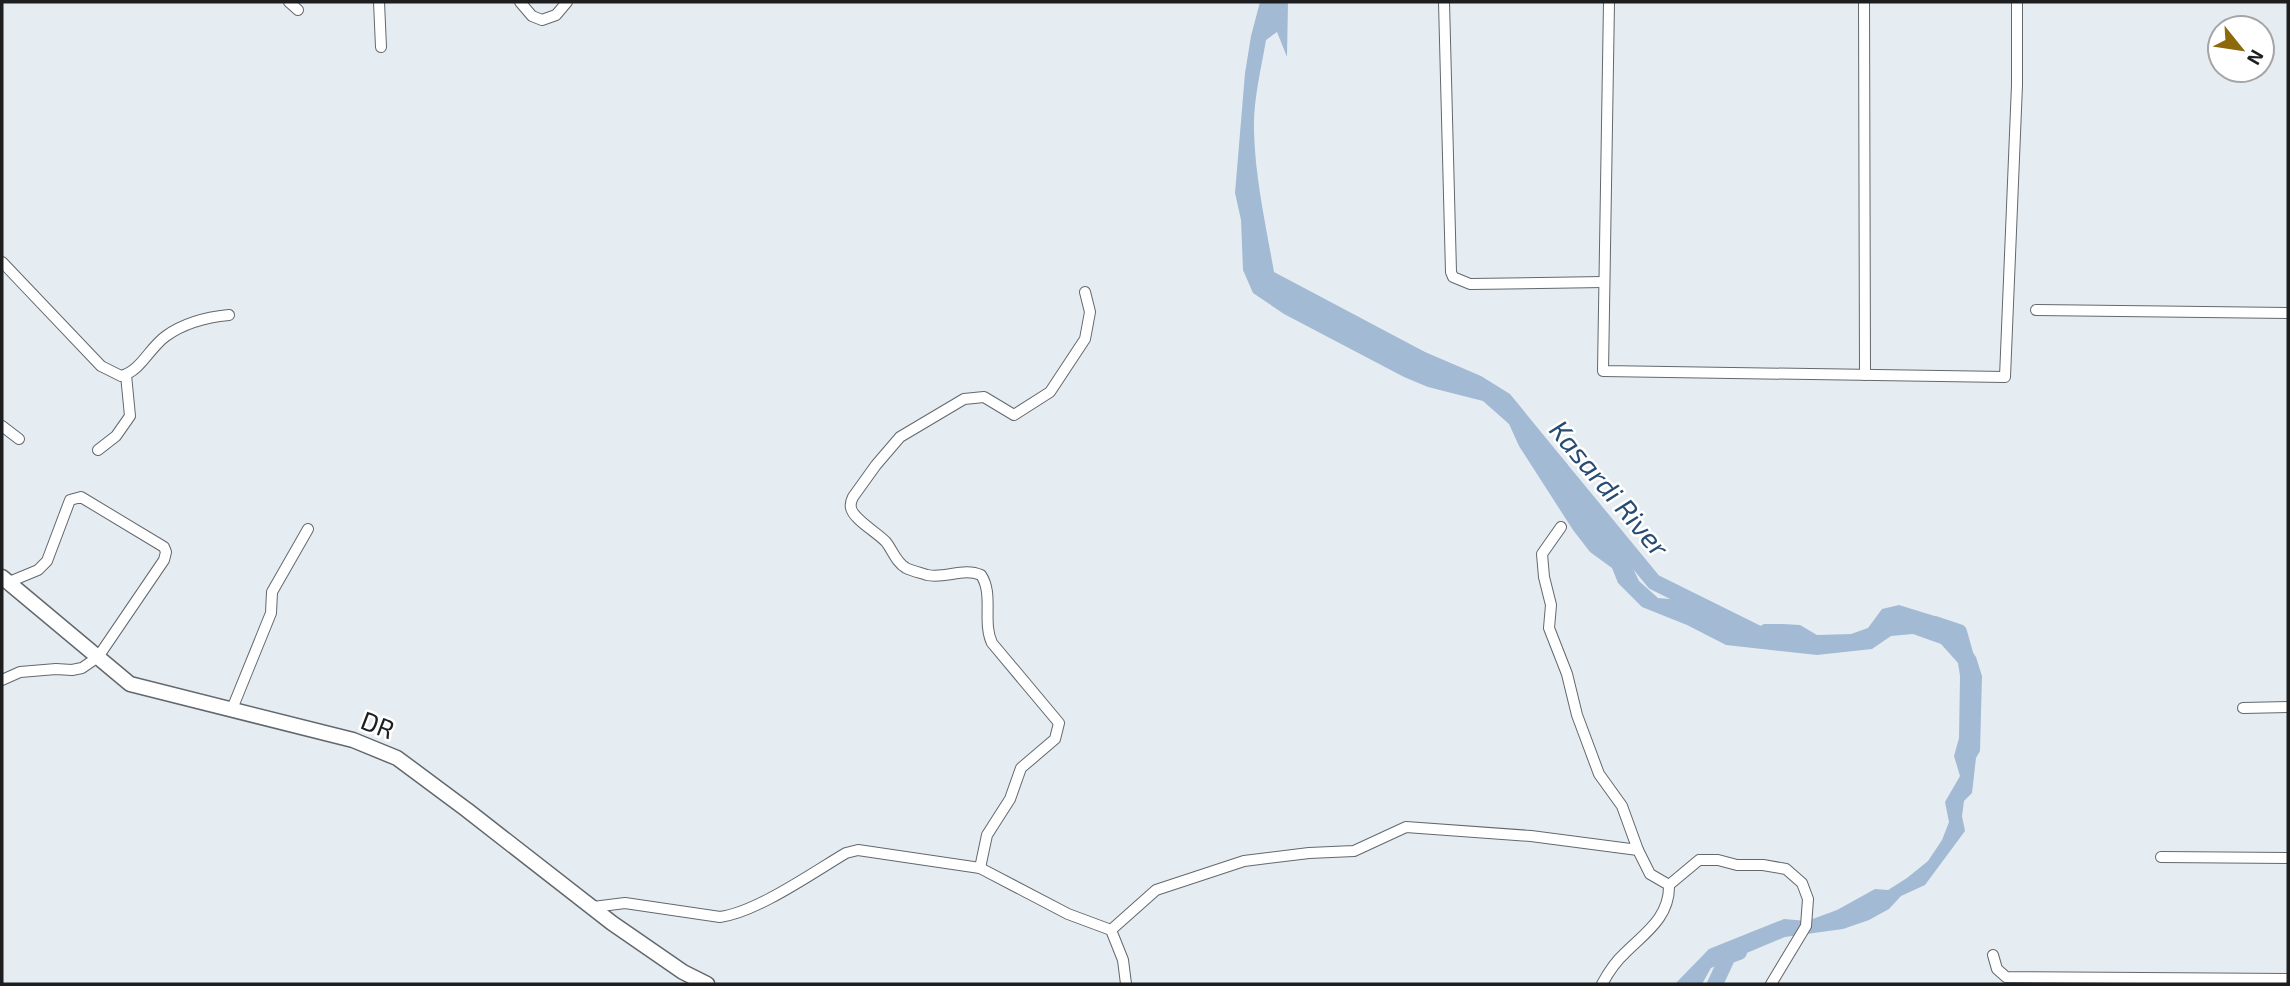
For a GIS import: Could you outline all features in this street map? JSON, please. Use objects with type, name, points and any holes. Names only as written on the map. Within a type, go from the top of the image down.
[{"type":"main road","name":"DR","points":[[5,579],[130,684],[353,740],[397,758],[593,908],[683,972],[707,984]]},
{"type":"street","points":[[289,2],[298,10]]},
{"type":"street","points":[[379,2],[381,47]]},
{"type":"street","points":[[520,2],[532,16],[542,20],[556,15],[567,2]]},
{"type":"street","points":[[1444,2],[1453,277],[1470,284],[1604,282]]},
{"type":"street","points":[[1609,2],[1603,370],[2005,377],[2017,85],[2017,2]]},
{"type":"street","points":[[1864,2],[1865,375]]},
{"type":"street","points":[[2,262],[101,366],[121,376],[131,374],[166,335],[204,318],[229,315]]},
{"type":"street","points":[[980,868],[987,835],[1010,799],[1021,768],[1055,738],[1059,723],[992,643],[987,633],[986,582],[981,575],[961,571],[943,576],[927,575],[907,568],[898,561],[886,543],[850,510],[850,503],[900,437],[954,404],[964,399],[984,397],[1014,415],[1050,391],[1085,339],[1090,312],[1085,292]]},
{"type":"street","points":[[2036,310],[2288,313]]},
{"type":"street","points":[[98,450],[116,436],[130,416],[126,375]]},
{"type":"street","points":[[2,426],[19,439]]},
{"type":"street","points":[[2,680],[20,673],[82,668],[98,657],[164,560],[166,552],[164,547],[82,497],[70,500],[47,561],[38,570],[5,579]]},
{"type":"street","points":[[1561,527],[1542,554],[1544,578],[1551,605],[1549,628],[1567,674],[1577,715],[1599,774],[1622,806],[1650,874],[1668,885]]},
{"type":"street","points":[[232,709],[271,613],[272,592],[308,529]]},
{"type":"street","points":[[2243,708],[2288,707]]},
{"type":"street","points":[[1111,930],[1156,890],[1244,861],[1354,851],[1406,827],[1531,836],[1638,850]]},
{"type":"street","points":[[593,908],[625,903],[720,917],[733,915],[846,853],[858,850],[980,868],[1068,914],[1111,930],[1123,960],[1126,984]]},
{"type":"street","points":[[2161,857],[2288,858]]},
{"type":"street","points":[[1668,885],[1699,860],[1786,869],[1802,883],[1808,900],[1806,926],[1771,984]]},
{"type":"street","points":[[1602,984],[1623,955],[1662,915],[1669,896],[1668,885]]},
{"type":"street","points":[[1993,955],[1997,969],[2006,977],[2097,982],[2288,979]]},
{"type":"water","points":[[1260,2],[1288,2],[1287,57],[1277,32],[1266,40],[1254,120],[1259,184],[1274,272],[1425,352],[1481,376],[1510,394],[1568,465],[1568,479],[1583,508],[1624,550],[1639,581],[1658,598],[1692,601],[1718,611],[1732,623],[1755,629],[1764,624],[1800,625],[1817,635],[1851,634],[1868,628],[1882,609],[1899,605],[1941,618],[1964,640],[1976,657],[1982,676],[1980,751],[1976,758],[1972,793],[1964,801],[1962,816],[1965,831],[1925,885],[1901,896],[1889,909],[1869,920],[1843,929],[1785,937],[1711,968],[1702,984],[1675,984],[1709,949],[1784,919],[1807,921],[1837,910],[1875,889],[1888,890],[1928,861],[1942,840],[1949,822],[1945,802],[1960,776],[1954,756],[1959,738],[1958,663],[1941,644],[1913,634],[1891,636],[1872,649],[1817,655],[1726,645],[1687,625],[1642,607],[1618,583],[1612,568],[1590,552],[1573,530],[1519,446],[1509,424],[1483,401],[1428,387],[1404,377],[1284,314],[1253,293],[1243,270],[1241,220],[1235,193],[1245,73]]},
{"type":"waterway","name":"Kasardi River","points":[[1556,463],[1654,582],[1759,634]]},
{"type":"waterway","name":"Kasardi River","points":[[1935,624],[1959,632],[1966,657]]},
{"type":"waterway","name":"Kasardi River","points":[[1715,984],[1728,956],[1739,952]]}]
